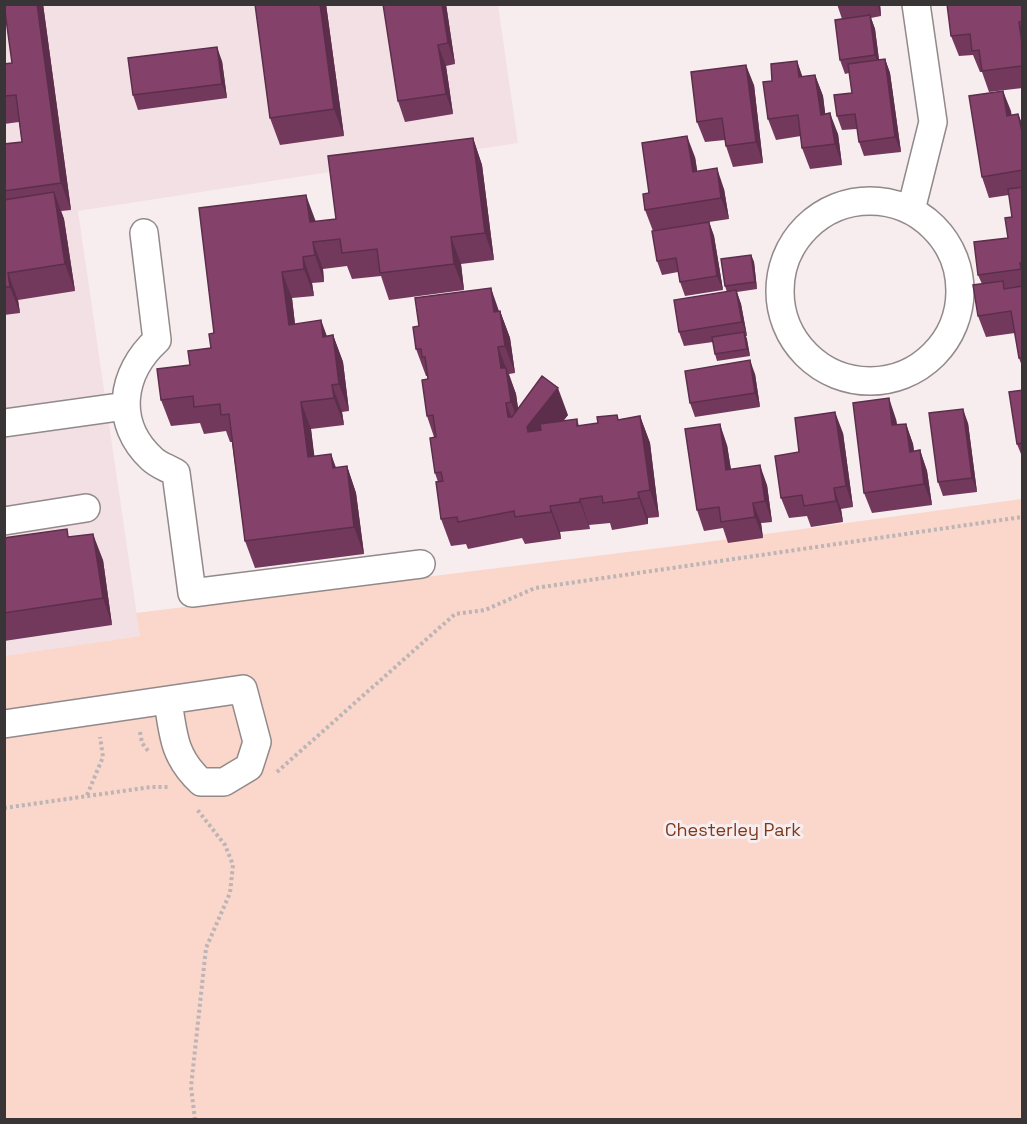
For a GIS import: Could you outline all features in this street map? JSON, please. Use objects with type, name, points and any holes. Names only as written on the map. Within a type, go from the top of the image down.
[{"type":"street","points":[[910,210],[933,122],[916,4]]},
{"type":"street","points":[[882,201],[910,210],[935,228],[952,252],[960,280],[959,310],[948,338],[928,361],[903,375],[874,382],[844,378],[818,365],[797,344],[784,317],[780,287],[786,258],[801,232],[824,213],[852,202],[882,201]]},
{"type":"street","points":[[144,233],[158,340],[143,353],[127,385],[126,415],[136,442],[153,460],[176,472],[192,593],[421,564]]},
{"type":"street","points":[[4,423],[126,406]]},
{"type":"street","points":[[4,520],[86,508]]},
{"type":"street","points":[[4,724],[168,700]]},
{"type":"path","points":[[274,775],[455,614],[485,610],[536,588],[1023,517]]},
{"type":"path","points":[[136,705],[142,743],[153,758]]},
{"type":"path","points":[[87,796],[103,757],[96,711]]},
{"type":"path","points":[[172,781],[178,789]]},
{"type":"path","points":[[4,808],[157,786],[172,788]]},
{"type":"path","points":[[195,807],[225,845],[233,865],[230,893],[206,948],[191,1087],[195,1119]]},
{"type":"shaded area","points":[[4,5],[498,5],[518,143],[78,211],[140,636],[5,656]]},
{"type":"green space","name":"Chesterley Park","points":[[1022,499],[1022,1119],[5,1119],[4,656],[140,636],[136,613],[692,544]]},
{"type":"building","points":[[4,4],[37,4],[61,183],[4,191],[4,144],[22,142],[16,95],[4,96],[4,64],[12,63]]},
{"type":"building","points":[[255,4],[320,4],[334,109],[270,118]]},
{"type":"building","points":[[383,4],[442,4],[448,43],[438,45],[446,94],[398,101]]},
{"type":"building","points":[[947,4],[1023,4],[1023,21],[1019,22],[1023,66],[982,71],[979,50],[972,51],[970,34],[951,36]]},
{"type":"building","points":[[870,15],[875,55],[840,60],[835,20]]},
{"type":"building","points":[[217,47],[222,84],[133,95],[128,58]]},
{"type":"building","points":[[885,59],[895,137],[859,142],[855,114],[837,116],[834,95],[852,93],[848,64]]},
{"type":"building","points":[[797,61],[799,77],[815,75],[821,115],[830,113],[835,144],[802,148],[798,115],[768,119],[763,82],[772,81],[771,64]]},
{"type":"building","points":[[746,65],[756,142],[726,146],[722,118],[697,122],[691,72]]},
{"type":"building","points":[[1003,91],[1007,116],[1018,114],[1023,136],[1023,170],[982,177],[969,96]]},
{"type":"building","points":[[687,136],[693,172],[717,168],[721,198],[645,210],[643,194],[649,193],[642,143]]},
{"type":"building","points":[[473,138],[485,233],[451,237],[454,264],[380,273],[377,249],[342,253],[340,239],[313,242],[315,255],[303,257],[304,269],[282,272],[289,325],[321,320],[323,337],[333,335],[339,384],[332,385],[334,398],[301,402],[308,457],[331,454],[333,468],[347,466],[354,527],[245,541],[229,414],[221,415],[220,404],[194,407],[193,396],[161,400],[157,369],[190,365],[188,351],[211,348],[209,334],[214,333],[199,208],[306,195],[310,222],[336,219],[328,156]]},
{"type":"building","points":[[1023,187],[1023,262],[1020,263],[1021,269],[978,275],[974,242],[1008,238],[1005,218],[1012,217],[1008,189]]},
{"type":"building","points":[[54,192],[65,264],[8,273],[10,287],[4,287],[4,200]]},
{"type":"building","points":[[709,222],[717,276],[680,282],[676,258],[657,261],[652,231]]},
{"type":"building","points":[[751,255],[755,282],[725,286],[721,259]]},
{"type":"building","points":[[1003,281],[1004,289],[1023,286],[1023,358],[1019,358],[1011,311],[978,316],[973,285]]},
{"type":"building","points":[[491,288],[494,312],[500,311],[505,346],[498,347],[501,368],[506,368],[511,402],[506,403],[508,417],[512,417],[542,376],[558,388],[527,427],[528,432],[541,430],[540,424],[577,419],[577,426],[598,423],[597,417],[617,415],[618,420],[640,416],[650,490],[638,492],[639,498],[603,503],[602,496],[580,499],[580,502],[550,506],[551,512],[515,517],[514,511],[458,522],[457,517],[441,519],[436,482],[443,481],[441,472],[435,473],[430,438],[436,437],[433,415],[427,416],[422,380],[428,379],[425,357],[422,357],[421,349],[416,349],[413,327],[419,326],[415,298]]},
{"type":"building","points":[[736,290],[742,322],[679,332],[674,300]]},
{"type":"building","points":[[744,332],[747,349],[715,354],[712,337]]},
{"type":"building","points":[[750,360],[755,393],[690,403],[685,371]]},
{"type":"building","points":[[1023,390],[1023,443],[1017,444],[1009,392]]},
{"type":"building","points":[[889,398],[892,425],[906,424],[910,452],[920,450],[924,484],[864,493],[853,403]]},
{"type":"building","points":[[963,409],[972,478],[938,482],[929,413]]},
{"type":"building","points":[[835,412],[846,486],[834,488],[836,501],[804,506],[802,495],[781,498],[775,456],[799,452],[795,418]]},
{"type":"building","points":[[720,424],[726,470],[760,465],[765,501],[753,503],[755,517],[721,522],[719,507],[697,510],[685,429]]},
{"type":"building","points":[[67,529],[68,537],[93,534],[103,598],[4,613],[4,538]]}]
